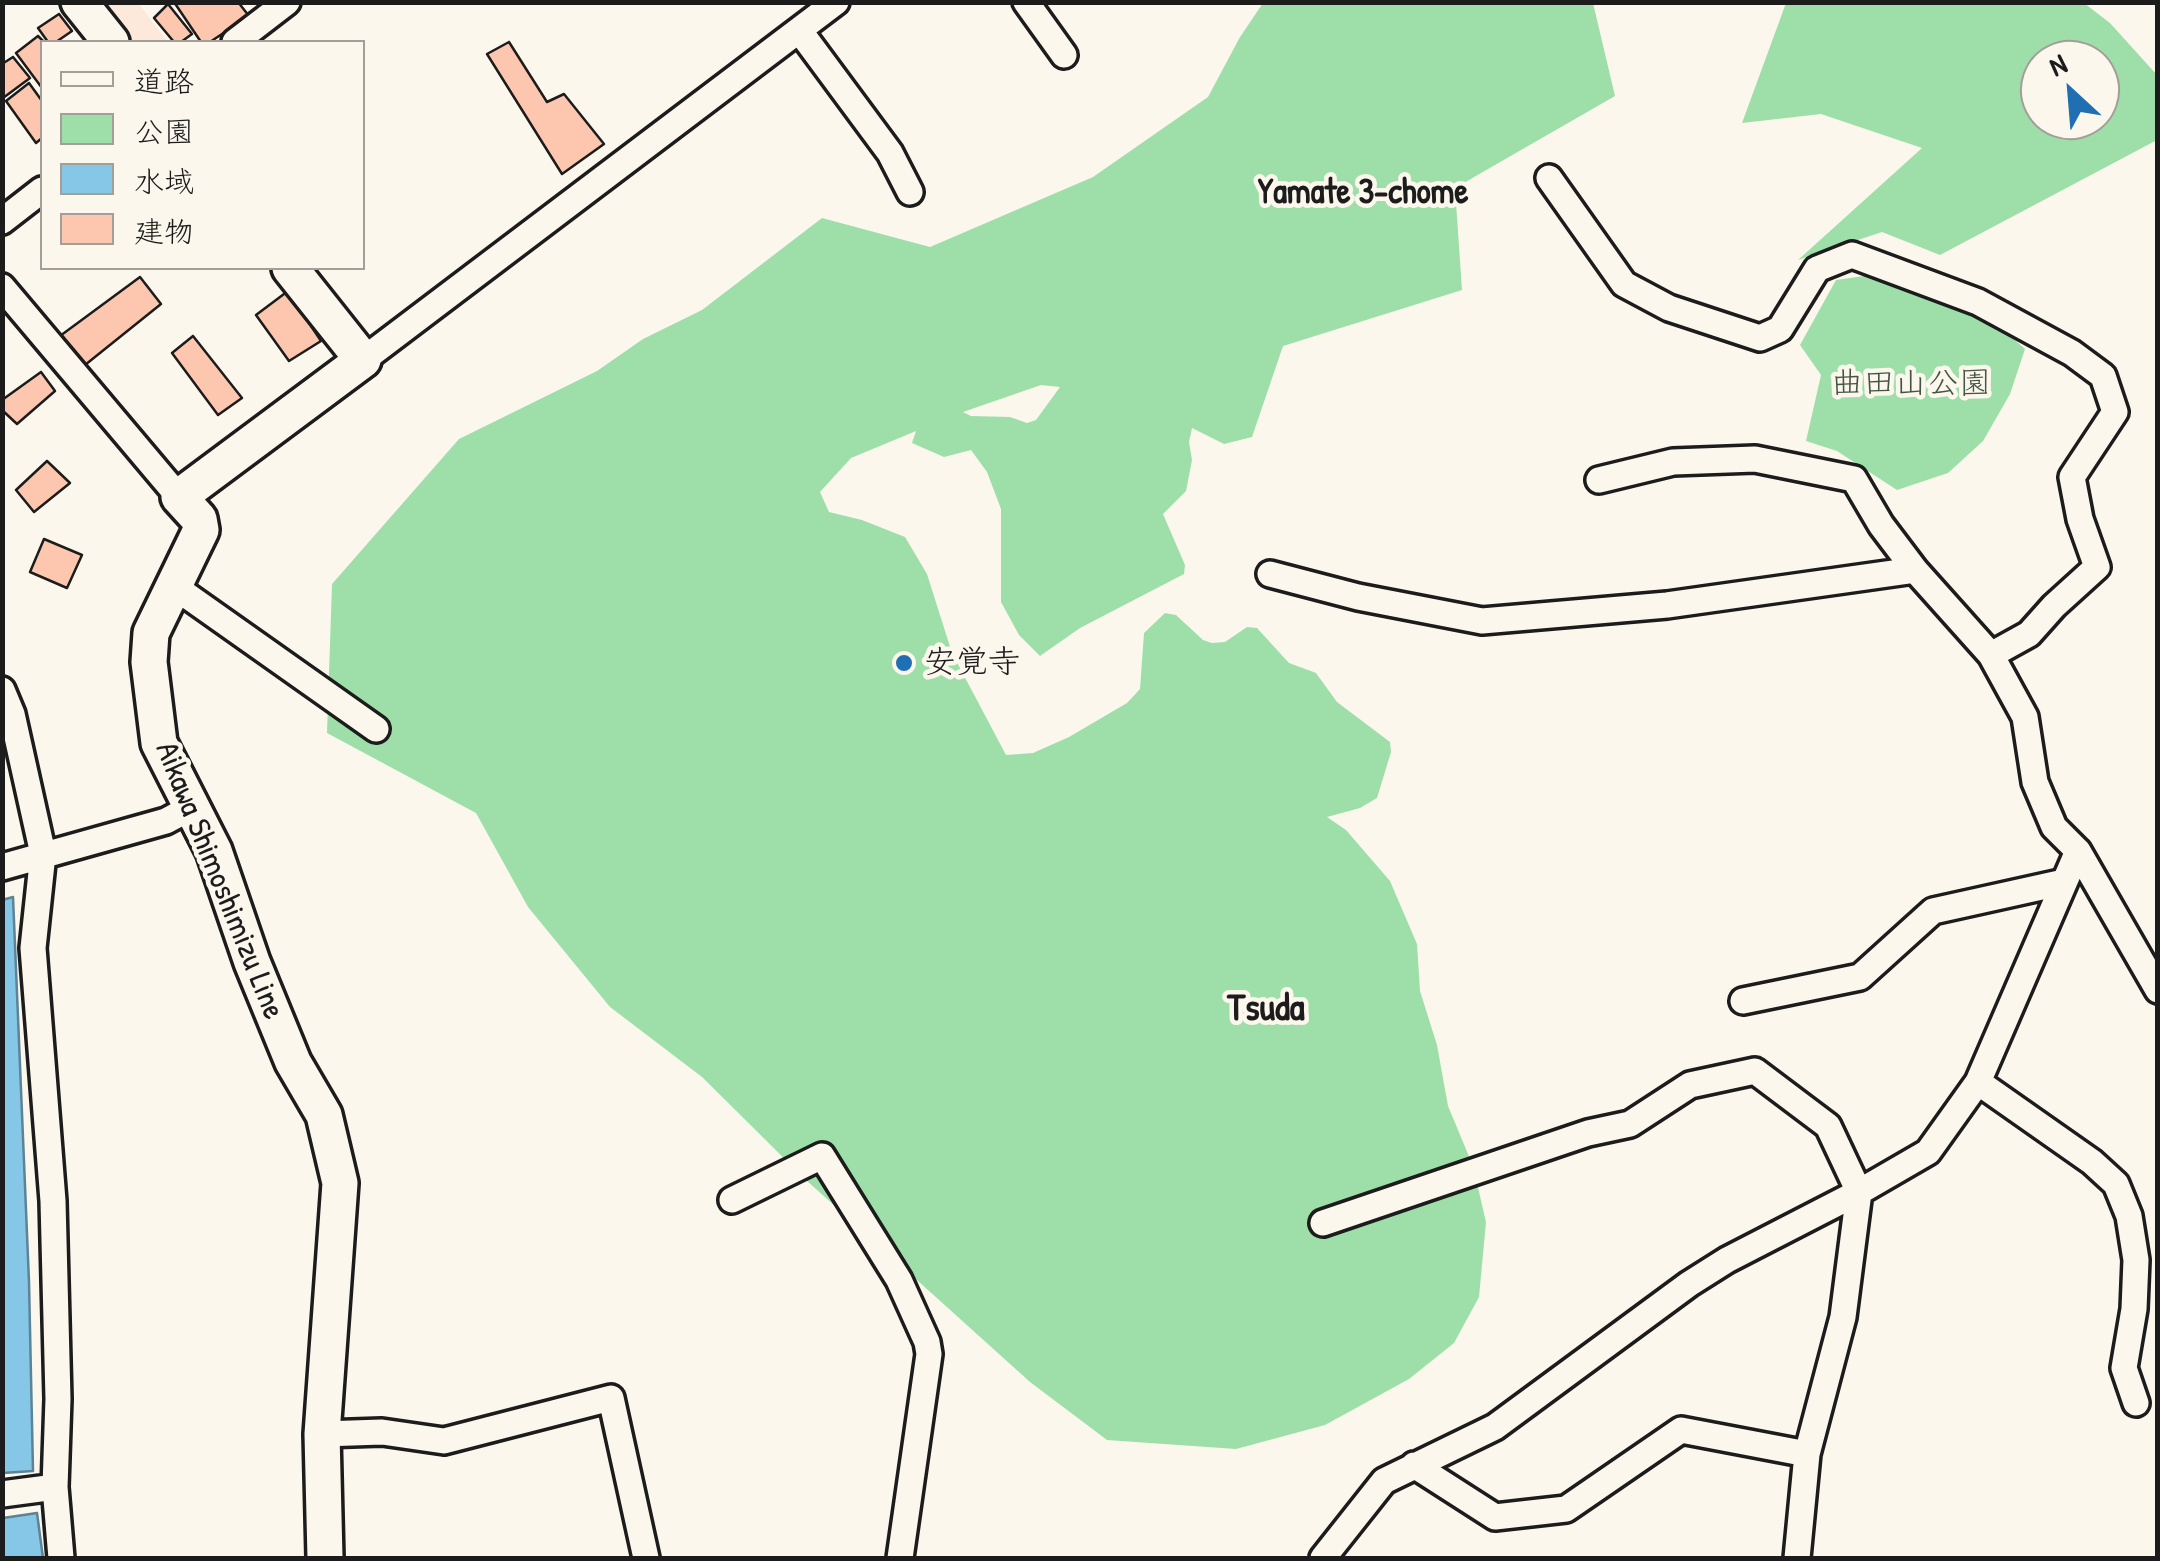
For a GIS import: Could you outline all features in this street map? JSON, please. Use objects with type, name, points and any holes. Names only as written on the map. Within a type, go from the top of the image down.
[{"type":"main road","points":[[79,2],[108,40]]},
{"type":"main road","points":[[179,497],[363,360],[292,270]]},
{"type":"main road","name":"Aikawa Shimoshimizu Line","points":[[179,497],[199,519],[201,530],[151,634],[149,662],[158,743],[214,851],[252,962],[293,1062],[324,1115],[340,1183],[322,1434],[325,1558]]},
{"type":"street","points":[[238,40],[287,2]]},
{"type":"street","points":[[363,360],[836,2]]},
{"type":"street","points":[[1026,2],[1064,56]]},
{"type":"street","points":[[799,30],[890,153],[910,192]]},
{"type":"street","points":[[1549,178],[1624,284],[1669,308],[1760,338],[1780,329],[1817,269],[1852,255],[1978,302],[2072,353],[2104,376],[2115,412],[2072,477],[2080,519],[2098,567],[2029,634],[1991,655]]},
{"type":"street","points":[[2,220],[40,192]]},
{"type":"street","points":[[2,288],[179,497]]},
{"type":"street","points":[[1598,480],[1674,462],[1755,459],[1854,479],[1881,525],[1916,570],[1991,655],[2024,716],[2036,782],[2054,827],[2078,851],[2158,990]]},
{"type":"street","points":[[1270,574],[1482,620],[1667,605],[1916,570]]},
{"type":"street","points":[[175,587],[376,729]]},
{"type":"street","points":[[2,690],[12,714],[43,854],[34,948],[54,1201],[58,1399],[55,1487],[61,1558]]},
{"type":"street","points":[[2,867],[166,822],[192,807]]},
{"type":"street","points":[[1323,1558],[1384,1481],[1495,1428],[1727,1260],[1928,1152],[1978,1082],[2078,851]]},
{"type":"street","points":[[1744,1001],[1860,976],[1933,910],[2064,882]]},
{"type":"street","points":[[1323,1223],[1588,1133],[1630,1124],[1690,1084],[1755,1071],[1828,1126],[1859,1192],[1843,1317],[1807,1454],[1797,1558]]},
{"type":"street","points":[[1978,1082],[2092,1162],[2116,1184],[2130,1216],[2136,1260],[2134,1308],[2124,1368],[2136,1403]]},
{"type":"street","points":[[732,1200],[822,1156],[899,1280],[929,1354],[900,1558]]},
{"type":"street","points":[[322,1434],[382,1432],[444,1441],[611,1398],[646,1558]]},
{"type":"street","points":[[1414,1465],[1496,1517],[1566,1509],[1681,1430],[1807,1454]]},
{"type":"street","points":[[2,1494],[55,1487]]},
{"type":"shaded area","points":[[87,3],[138,3],[166,40],[116,40]]},
{"type":"green space","points":[[1263,3],[1593,3],[1615,96],[1455,188],[1462,290],[1283,346],[1252,437],[1224,444],[1192,428],[1192,460],[1186,491],[1163,514],[1185,565],[1184,574],[1080,628],[1040,656],[1019,635],[1001,602],[1001,509],[987,472],[971,450],[944,457],[912,443],[916,431],[851,458],[820,492],[829,512],[905,537],[927,574],[952,653],[1006,755],[1033,753],[1127,703],[1140,689],[1144,633],[1165,613],[1176,615],[1203,640],[1212,643],[1225,642],[1247,627],[1257,628],[1289,663],[1316,673],[1337,702],[1390,742],[1391,752],[1377,798],[1360,808],[1327,817],[1346,830],[1390,881],[1417,944],[1420,991],[1437,1045],[1448,1106],[1473,1166],[1486,1222],[1479,1297],[1454,1343],[1409,1379],[1325,1425],[1236,1449],[1107,1440],[1030,1382],[806,1180],[702,1077],[610,1007],[528,907],[476,813],[327,733],[332,584],[459,439],[597,371],[643,339],[702,310],[822,218],[930,247],[1093,177],[1208,97]],"holes":[[[1041,385],[1060,387],[1036,420],[1027,423],[1010,417],[971,416],[963,412]]]},
{"type":"green space","points":[[1786,3],[2084,3],[2110,23],[2157,75],[2157,140],[1940,255],[1882,232],[1798,260],[1922,148],[1821,114],[1742,123]]},
{"type":"green space","name":"曲田山公園","points":[[1871,275],[1989,317],[2025,349],[2010,394],[1983,441],[1948,473],[1897,490],[1837,451],[1806,441],[1821,375],[1800,345],[1836,280]]},
{"type":"water","points":[[13,897],[33,1471],[3,1473],[2,900]]},
{"type":"water","points":[[37,1513],[43,1558],[3,1558],[3,1518]]},
{"type":"building","points":[[174,2],[238,2],[249,16],[213,40],[200,40]]},
{"type":"building","points":[[168,4],[192,34],[184,40],[172,40],[154,18]]},
{"type":"building","points":[[59,14],[72,31],[59,40],[47,40],[38,28]]},
{"type":"building","points":[[38,36],[42,40],[40,85],[16,53]]},
{"type":"building","points":[[509,42],[547,102],[564,94],[604,144],[562,174],[487,54]]},
{"type":"building","points":[[13,57],[30,78],[3,98],[2,64]]},
{"type":"building","points":[[29,83],[40,98],[40,140],[36,143],[6,101]]},
{"type":"building","points":[[140,277],[161,304],[85,365],[60,336]]},
{"type":"building","points":[[288,291],[321,341],[289,361],[256,315]]},
{"type":"building","points":[[193,336],[242,398],[218,415],[172,353]]},
{"type":"building","points":[[41,372],[55,391],[17,424],[2,410],[2,400]]},
{"type":"building","points":[[47,461],[70,483],[34,512],[16,490]]},
{"type":"building","points":[[44,539],[82,555],[67,588],[30,572]]},
{"type":"place","name":"安覚寺","points":[[904,663]]},
{"type":"district","name":"Yamate 3-chome","points":[[1363,194]]},
{"type":"district","name":"Tsuda","points":[[1266,1010]]}]
